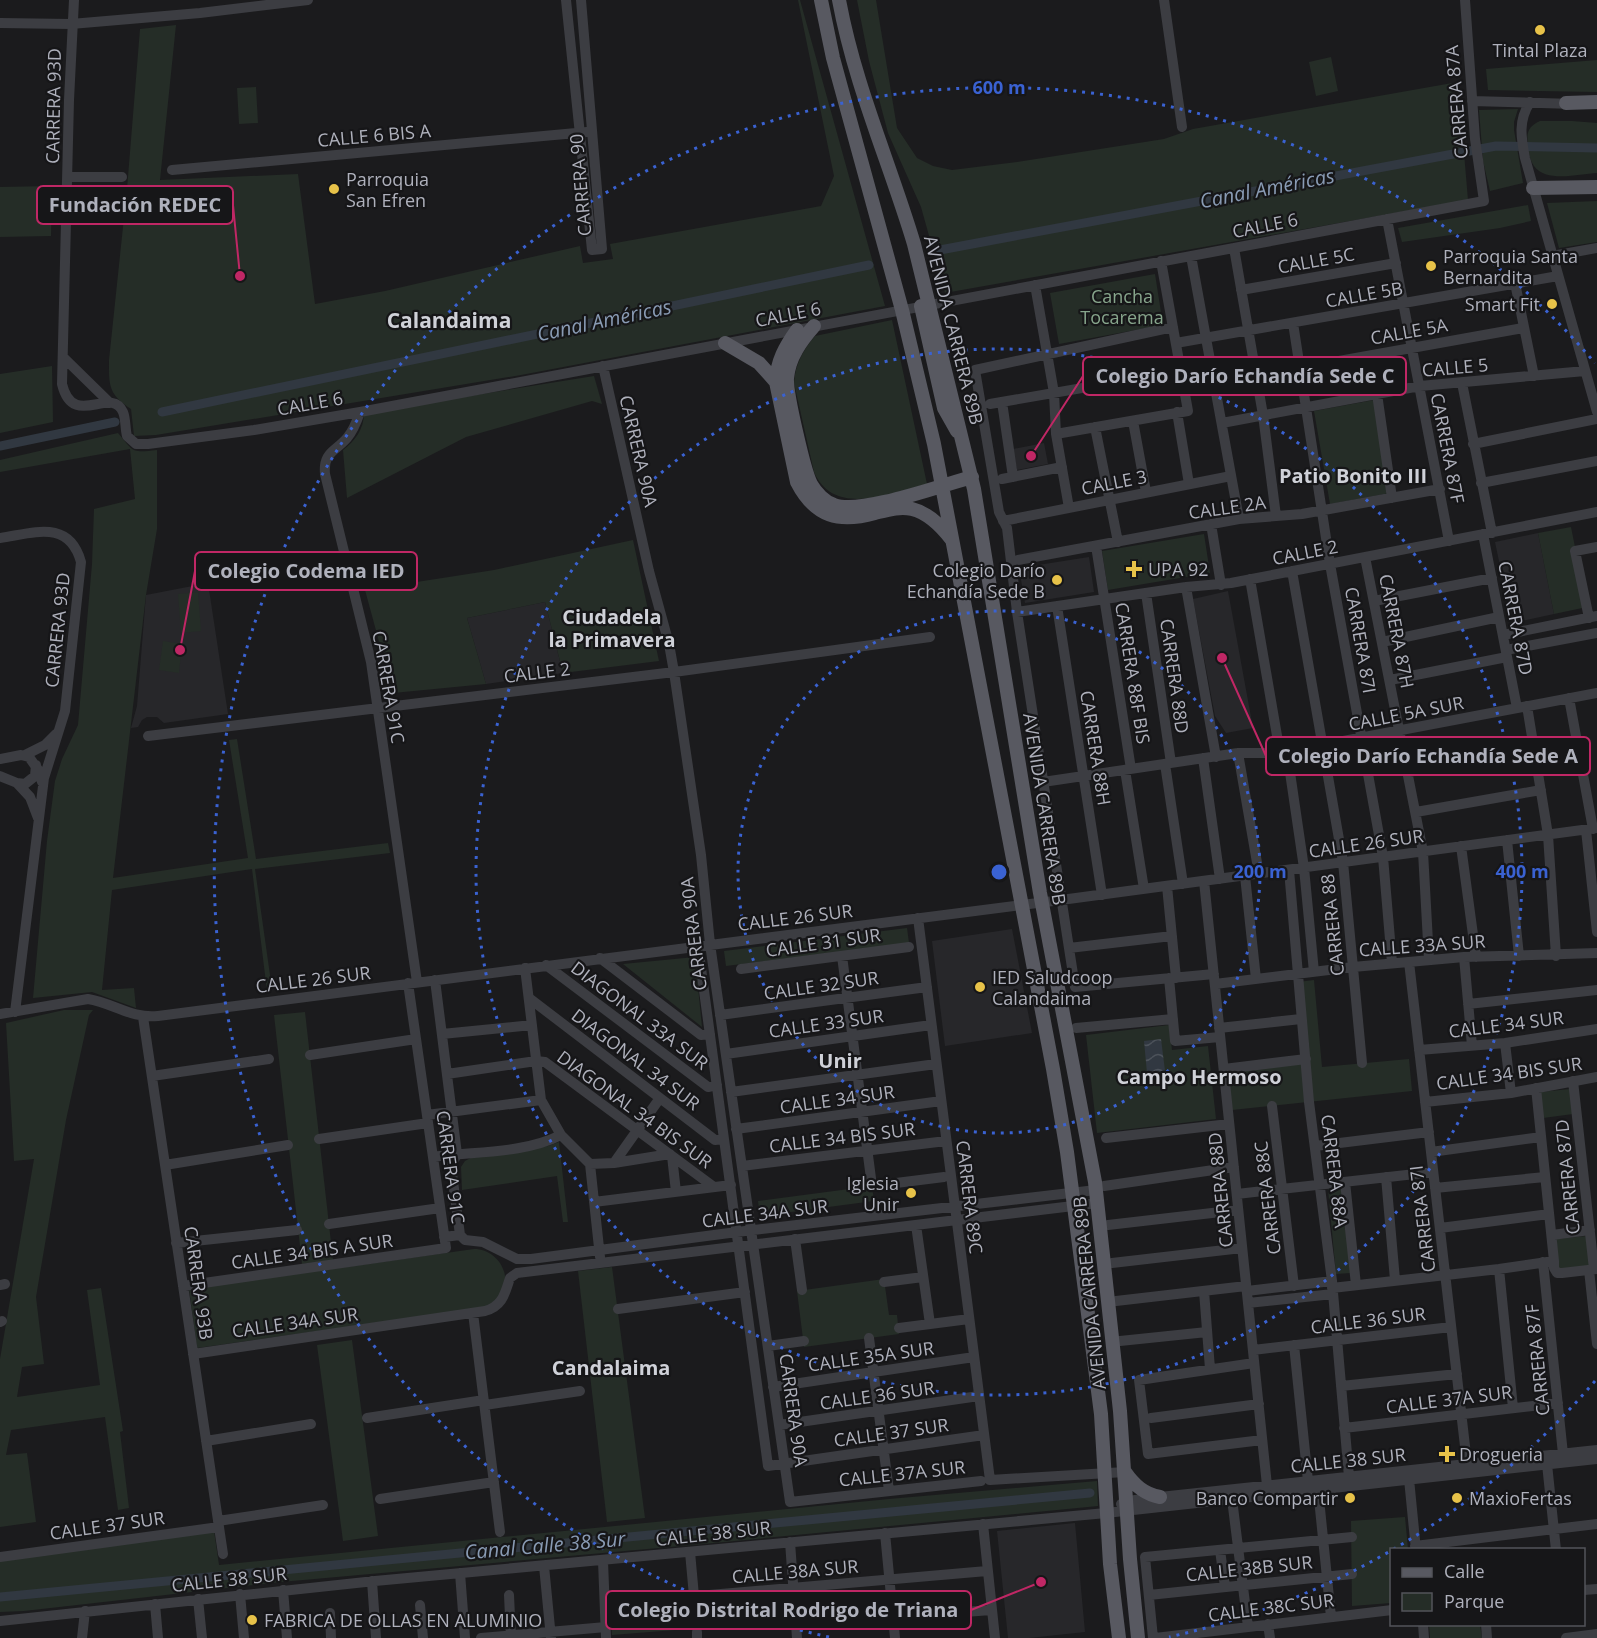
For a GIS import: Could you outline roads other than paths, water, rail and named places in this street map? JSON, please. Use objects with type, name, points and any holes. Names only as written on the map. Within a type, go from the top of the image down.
[{"type":"main road","name":"AVENIDA CARRERA 89B","points":[[821,0],[850,121],[924,396],[1053,1069],[1074,1199],[1101,1414],[1110,1564],[1119,1638]]},
{"type":"main road","name":"AVENIDA CARRERA 89B","points":[[839,0],[856,75],[903,206],[925,305],[972,477],[1042,903],[1099,1193],[1138,1638]]},
{"type":"main road","points":[[1566,103],[1597,102]]},
{"type":"main road","points":[[1533,188],[1597,187]]},
{"type":"main road","points":[[814,326],[794,353],[789,365],[787,387],[807,474],[816,492],[834,505],[857,508],[972,477]]},
{"type":"main road","points":[[797,330],[781,356],[777,366],[776,382],[797,482],[809,501],[826,513],[845,519],[895,508],[911,508],[932,519],[952,540]]},
{"type":"main road","points":[[725,343],[759,363],[776,382]]},
{"type":"main road","points":[[1125,1472],[1137,1487],[1160,1497]]},
{"type":"street","name":"CARRERA 93D","points":[[74,0],[71,24],[69,177],[62,384],[71,403],[81,407],[110,403]]},
{"type":"street","points":[[0,23],[71,24],[200,13],[251,3],[308,0]]},
{"type":"street","name":"CARRERA 90","points":[[566,0],[592,250],[602,249],[581,0]]},
{"type":"street","points":[[1164,0],[1182,127]]},
{"type":"street","name":"CARRERA 87A","points":[[1465,0],[1475,139],[1484,201]]},
{"type":"street","points":[[1472,101],[1566,103],[1597,108]]},
{"type":"street","points":[[1530,102],[1522,117],[1521,135],[1525,158],[1597,412]]},
{"type":"street","name":"CALLE 6 BIS A","points":[[172,170],[592,132]]},
{"type":"street","points":[[69,177],[122,177]]},
{"type":"street","points":[[1533,188],[1597,180]]},
{"type":"street","name":"CALLE 6","points":[[110,403],[121,409],[127,436],[135,444],[254,430],[1484,201]]},
{"type":"street","name":"CARRERA 87F","points":[[1387,219],[1449,541]]},
{"type":"street","points":[[1234,248],[1263,415],[1276,516]]},
{"type":"street","points":[[1552,256],[1597,248]]},
{"type":"street","points":[[1191,256],[1239,519]]},
{"type":"street","points":[[1161,261],[1180,371],[1189,484]]},
{"type":"street","name":"CALLE 5C","points":[[1241,290],[1396,263]]},
{"type":"street","name":"CALLE 5B","points":[[1176,343],[1558,276]]},
{"type":"street","points":[[1515,283],[1534,376]]},
{"type":"street","points":[[1035,285],[1054,393],[1056,434],[1069,508]]},
{"type":"street","name":"CARRERA 87I","points":[[1293,323],[1330,564],[1383,857],[1392,963]]},
{"type":"street","points":[[1172,936],[1069,948],[1017,612],[1007,528],[999,512],[975,370],[1173,327]]},
{"type":"street","name":"CALLE 5A","points":[[1300,368],[1523,328]]},
{"type":"street","points":[[63,357],[110,403]]},
{"type":"street","name":"CARRERA 90A","points":[[603,366],[674,672],[701,855],[710,944],[790,1502]]},
{"type":"street","points":[[990,404],[1180,371]]},
{"type":"street","name":"CALLE 5","points":[[1222,423],[1420,387],[1585,371]]},
{"type":"street","name":"CARRERA 87D","points":[[1462,383],[1481,483],[1499,617],[1506,653],[1534,751],[1548,835],[1556,956]]},
{"type":"street","points":[[1377,394],[1392,498]]},
{"type":"street","points":[[1002,402],[1014,477]]},
{"type":"street","points":[[1056,434],[1183,411]]},
{"type":"street","name":"CARRERA 91C","points":[[360,412],[346,440],[326,459],[325,468],[370,662],[413,983],[416,1040],[445,1242]]},
{"type":"street","points":[[1473,444],[1597,419]]},
{"type":"street","points":[[1133,421],[1146,492]]},
{"type":"street","points":[[1095,427],[1118,542]]},
{"type":"street","points":[[1481,483],[1597,462]]},
{"type":"street","points":[[1002,479],[1062,467]]},
{"type":"street","name":"CALLE 3","points":[[1003,521],[1231,476]]},
{"type":"street","name":"CALLE 2A","points":[[1018,560],[1239,519],[1323,510],[1440,489]]},
{"type":"street","name":"CALLE 2","points":[[1017,612],[1186,587],[1221,585],[1597,512]]},
{"type":"street","points":[[1211,524],[1221,585]]},
{"type":"street","name":"CARRERA 93D","points":[[0,538],[38,532],[56,533],[69,538],[77,549],[81,562],[65,711],[60,729],[39,770]]},
{"type":"street","name":"CARRERA 88F BIS","points":[[1096,546],[1144,889]]},
{"type":"street","points":[[1503,635],[1593,617],[1575,551],[1597,547]]},
{"type":"street","name":"CARRERA 87H","points":[[1365,557],[1423,852],[1429,960]]},
{"type":"street","name":"CARRERA 88","points":[[1292,571],[1343,862],[1362,1063]]},
{"type":"street","points":[[1374,601],[1492,578]]},
{"type":"street","points":[[1250,579],[1304,868],[1314,972]]},
{"type":"street","points":[[1186,587],[1216,756]]},
{"type":"street","name":"CARRERA 88D","points":[[1146,593],[1184,884]]},
{"type":"street","name":"CARRERA 88H","points":[[1057,606],[1102,895]]},
{"type":"street","points":[[1382,642],[1499,617]]},
{"type":"street","points":[[1390,680],[1597,633]]},
{"type":"street","name":"CALLE 2","points":[[148,736],[674,672],[930,637]]},
{"type":"street","name":"CALLE 5A SUR","points":[[1043,782],[1238,753],[1284,753],[1597,693]]},
{"type":"street","points":[[1569,698],[1592,829],[1597,932]]},
{"type":"street","points":[[39,821],[30,797],[9,776],[8,768],[10,761],[45,745],[60,729]]},
{"type":"street","points":[[1408,772],[1534,751]]},
{"type":"street","points":[[1238,753],[1259,874]]},
{"type":"street","points":[[0,759],[21,756],[39,770],[43,785],[15,1012]]},
{"type":"street","points":[[1203,758],[1220,879]]},
{"type":"street","points":[[0,776],[15,783],[26,784],[39,770]]},
{"type":"street","points":[[1416,812],[1540,790]]},
{"type":"street","name":"CALLE 26 SUR","points":[[0,1014],[88,999],[143,1017],[1042,903],[1592,829]]},
{"type":"street","points":[[1507,840],[1519,956]]},
{"type":"street","points":[[1461,846],[1470,957],[1468,1004],[1472,1046]]},
{"type":"street","name":"CARRERA 88A","points":[[1289,870],[1301,1019],[1332,1288],[1349,1477]]},
{"type":"street","points":[[1245,876],[1256,980]]},
{"type":"street","name":"CARRERA 88D","points":[[1204,881],[1268,1490]]},
{"type":"street","points":[[1167,886],[1172,936],[1175,1041],[1301,1019]]},
{"type":"street","name":"CARRERA 89C","points":[[918,918],[984,1435],[985,1481]]},
{"type":"street","name":"CARRERA 90A","points":[[698,946],[768,1466]]},
{"type":"street","name":"CALLE 31 SUR","points":[[741,969],[909,947]]},
{"type":"street","name":"CALLE 33A SUR","points":[[1069,948],[1075,987],[1173,978],[1256,980],[1353,967],[1470,957],[1597,954]]},
{"type":"street","points":[[842,956],[872,1186],[944,1177]]},
{"type":"street","points":[[600,958],[701,1035],[710,1034]]},
{"type":"street","name":"CARRERA 87I","points":[[1409,962],[1468,1468]]},
{"type":"street","name":"DIAGONAL 33A SUR","points":[[546,965],[708,1087],[717,1085]]},
{"type":"street","points":[[525,968],[541,1100],[561,1135],[590,1164],[601,1263]]},
{"type":"street","name":"CARRERA 91C","points":[[435,980],[457,1154],[451,1166],[460,1235]]},
{"type":"street","name":"CALLE 32 SUR","points":[[720,1015],[927,987]]},
{"type":"street","points":[[1468,1004],[1597,990]]},
{"type":"street","name":"DIAGONAL 34 SUR","points":[[529,998],[715,1140],[724,1139]]},
{"type":"street","name":"CARRERA 93B","points":[[143,1017],[223,1554]]},
{"type":"street","points":[[1076,1028],[1173,1019]]},
{"type":"street","points":[[442,1034],[532,1024]]},
{"type":"street","name":"CALLE 33 SUR","points":[[726,1054],[931,1025]]},
{"type":"street","name":"CALLE 34 SUR","points":[[1419,1050],[1505,1043],[1597,1029]]},
{"type":"street","points":[[310,1055],[416,1040]]},
{"type":"street","points":[[1505,1043],[1511,1093]]},
{"type":"street","points":[[152,1076],[269,1059]]},
{"type":"street","points":[[1224,1069],[1306,1059]]},
{"type":"street","points":[[447,1074],[536,1061]]},
{"type":"street","name":"DIAGONAL 34 BIS SUR","points":[[536,1061],[552,1066],[714,1187]]},
{"type":"street","points":[[731,1092],[936,1064]]},
{"type":"street","name":"CALLE 34 BIS SUR","points":[[1425,1102],[1511,1093],[1597,1077]]},
{"type":"street","name":"CARRERA 87D","points":[[1573,1081],[1590,1230],[1597,1344]]},
{"type":"street","name":"CARRERA 87F","points":[[1536,1088],[1551,1235],[1548,1261],[1563,1454]]},
{"type":"street","points":[[614,1163],[660,1098]]},
{"type":"street","points":[[319,1139],[428,1119],[452,1112],[541,1100]]},
{"type":"street","name":"CALLE 34 SUR","points":[[736,1129],[941,1101]]},
{"type":"street","name":"CARRERA 88C","points":[[1272,1106],[1294,1286]]},
{"type":"street","points":[[1106,1138],[1229,1124]]},
{"type":"street","points":[[1315,1146],[1429,1132]]},
{"type":"street","points":[[433,1157],[524,1147],[548,1142],[561,1135]]},
{"type":"street","points":[[1431,1152],[1541,1137]]},
{"type":"street","name":"CALLE 34 BIS SUR","points":[[742,1166],[946,1140]]},
{"type":"street","points":[[165,1165],[288,1145]]},
{"type":"street","points":[[590,1164],[671,1155],[676,1192]]},
{"type":"street","points":[[739,1246],[956,1220],[1234,1167]]},
{"type":"street","points":[[1237,1194],[1433,1172]]},
{"type":"street","points":[[1386,1177],[1395,1281]]},
{"type":"street","points":[[1435,1188],[1545,1177]]},
{"type":"street","points":[[1345,1182],[1356,1285]]},
{"type":"street","points":[[594,1202],[731,1185]]},
{"type":"street","name":"CALLE 34A SUR","points":[[445,1242],[460,1235],[465,1240],[483,1242],[517,1259],[531,1259],[955,1206],[1074,1199]]},
{"type":"street","points":[[328,1224],[440,1208]]},
{"type":"street","points":[[1108,1225],[1238,1210]]},
{"type":"street","points":[[1440,1228],[1549,1214]]},
{"type":"street","points":[[916,1225],[930,1324]]},
{"type":"street","points":[[176,1243],[297,1230]]},
{"type":"street","points":[[1551,1235],[1590,1230]]},
{"type":"street","points":[[795,1239],[802,1290]]},
{"type":"street","name":"CALLE 34 BIS A SUR","points":[[183,1286],[445,1242]]},
{"type":"street","name":"CALLE 34A SUR","points":[[193,1354],[473,1313],[495,1307],[505,1295],[513,1274],[739,1246]]},
{"type":"street","points":[[1112,1263],[1242,1248]]},
{"type":"street","points":[[1248,1303],[1332,1288],[1499,1269],[1548,1261],[1557,1272],[1593,1269]]},
{"type":"street","points":[[1499,1269],[1513,1408]]},
{"type":"street","points":[[884,1282],[923,1277]]},
{"type":"street","points":[[1116,1301],[1247,1288],[1294,1286],[1332,1288]]},
{"type":"street","points":[[1204,1291],[1210,1369]]},
{"type":"street","points":[[618,1309],[745,1292]]},
{"type":"street","points":[[473,1313],[500,1532]]},
{"type":"street","points":[[898,1328],[969,1319]]},
{"type":"street","name":"CALLE 36 SUR","points":[[1253,1350],[1451,1327]]},
{"type":"street","points":[[1120,1341],[1207,1332]]},
{"type":"street","points":[[869,1338],[890,1491]]},
{"type":"street","points":[[768,1346],[804,1341]]},
{"type":"street","points":[[1294,1345],[1308,1481]]},
{"type":"street","name":"CALLE 35A SUR","points":[[773,1387],[974,1358]]},
{"type":"street","points":[[1254,1363],[1139,1380],[1148,1454],[1262,1440]]},
{"type":"street","points":[[1341,1386],[1457,1374]]},
{"type":"street","points":[[367,1418],[580,1391]]},
{"type":"street","name":"CALLE 36 SUR","points":[[779,1425],[979,1396]]},
{"type":"street","name":"CALLE 37A SUR","points":[[1344,1428],[1558,1403]]},
{"type":"street","points":[[1151,1418],[1259,1404]]},
{"type":"street","points":[[206,1441],[311,1424]]},
{"type":"street","name":"CALLE 37 SUR","points":[[768,1466],[984,1435]]},
{"type":"street","name":"CALLE 38 SUR","points":[[0,1621],[372,1581],[1107,1513],[1160,1497],[1318,1489],[1409,1479],[1468,1468],[1597,1450]]},
{"type":"street","name":"CALLE 38 SUR","points":[[1127,1506],[1232,1499],[1308,1481],[1597,1459]]},
{"type":"street","points":[[1547,1464],[1556,1548]]},
{"type":"street","name":"CALLE 37A SUR","points":[[790,1502],[985,1481],[1125,1472]]},
{"type":"street","points":[[1409,1479],[1415,1548],[1597,1524]]},
{"type":"street","points":[[380,1499],[494,1482]]},
{"type":"street","points":[[1318,1489],[1331,1617]]},
{"type":"street","points":[[1232,1499],[1248,1627]]},
{"type":"street","name":"CALLE 37 SUR","points":[[0,1557],[218,1524],[323,1505]]},
{"type":"street","points":[[983,1524],[995,1638]]},
{"type":"street","points":[[885,1533],[895,1638]]},
{"type":"street","points":[[1154,1638],[1145,1557],[1352,1537]]},
{"type":"street","points":[[790,1542],[797,1638]]},
{"type":"street","points":[[1220,1550],[1225,1587]]},
{"type":"street","points":[[690,1552],[694,1596]]},
{"type":"street","points":[[481,1638],[606,1633],[603,1561]]},
{"type":"street","points":[[544,1566],[551,1635]]},
{"type":"street","name":"CALLE 38A SUR","points":[[605,1604],[987,1571]]},
{"type":"street","points":[[460,1573],[465,1638]]},
{"type":"street","name":"CALLE 38B SUR","points":[[1149,1595],[1352,1574]]},
{"type":"street","points":[[372,1581],[376,1638]]},
{"type":"street","points":[[283,1590],[287,1638]]},
{"type":"street","points":[[240,1594],[244,1638]]},
{"type":"street","points":[[508,1594],[511,1637]]},
{"type":"street","points":[[198,1599],[202,1638]]},
{"type":"street","points":[[155,1604],[158,1638]]},
{"type":"street","points":[[420,1605],[423,1638]]},
{"type":"street","points":[[796,1625],[991,1610]]},
{"type":"street","name":"CALLE 38C SUR","points":[[1154,1638],[1232,1633],[1248,1627],[1268,1624],[1390,1610]]},
{"type":"street","points":[[82,1638],[85,1611]]},
{"type":"street","points":[[330,1613],[331,1638]]},
{"type":"street","points":[[1268,1624],[1270,1638]]},
{"type":"street","points":[[1566,1638],[1597,1634]]},
{"type":"water","points":[[1161,1039],[1165,1071],[1147,1073],[1144,1041]]},
{"type":"waterway","name":"Canal Américas","points":[[940,250],[1496,146],[1597,148]]},
{"type":"waterway","name":"Canal Américas","points":[[162,412],[869,265]]},
{"type":"waterway","name":"Canal Américas","points":[[0,446],[115,422]]},
{"type":"waterway","name":"Canal Calle 38 Sur","points":[[0,1597],[1090,1493]]},
{"type":"place","name":"Tintal Plaza","points":[[1540,30]]},
{"type":"place","name":"Parroquia San Efren","points":[[334,189]]},
{"type":"place","name":"Parroquia Santa Bernardita","points":[[1431,266]]},
{"type":"place","name":"Fundación REDEC","points":[[240,276]]},
{"type":"place","name":"Smart Fit","points":[[1552,304]]},
{"type":"place","name":"Colegio Darío Echandía Sede C","points":[[1031,456]]},
{"type":"place","name":"UPA 92","points":[[1134,569]]},
{"type":"place","name":"Colegio Darío Echandía Sede B","points":[[1057,580]]},
{"type":"place","name":"Colegio Codema IED","points":[[180,650]]},
{"type":"place","name":"Colegio Darío Echandía Sede A","points":[[1222,658]]},
{"type":"place","name":"IED Saludcoop Calandaima","points":[[980,987]]},
{"type":"place","name":"Iglesia Unir","points":[[911,1193]]},
{"type":"place","name":"Drogueria","points":[[1447,1454]]},
{"type":"place","name":"Banco Compartir","points":[[1350,1498]]},
{"type":"place","name":"MaxioFertas","points":[[1457,1498]]},
{"type":"place","name":"Colegio Distrital Rodrigo de Triana","points":[[1041,1582]]},
{"type":"place","name":"FABRICA DE OLLAS EN ALUMINIO","points":[[252,1620]]},
{"type":"district","name":"Calandaima","points":[[449,320]]},
{"type":"district","name":"Patio Bonito III","points":[[1353,475]]},
{"type":"district","name":"Ciudadela la Primavera","points":[[612,628]]},
{"type":"district","name":"Unir","points":[[840,1060]]},
{"type":"district","name":"Campo Hermoso","points":[[1199,1076]]},
{"type":"district","name":"Candalaima","points":[[611,1367]]},
{"type":"park label","name":"Cancha Tocarema","points":[[1122,306]]}]
